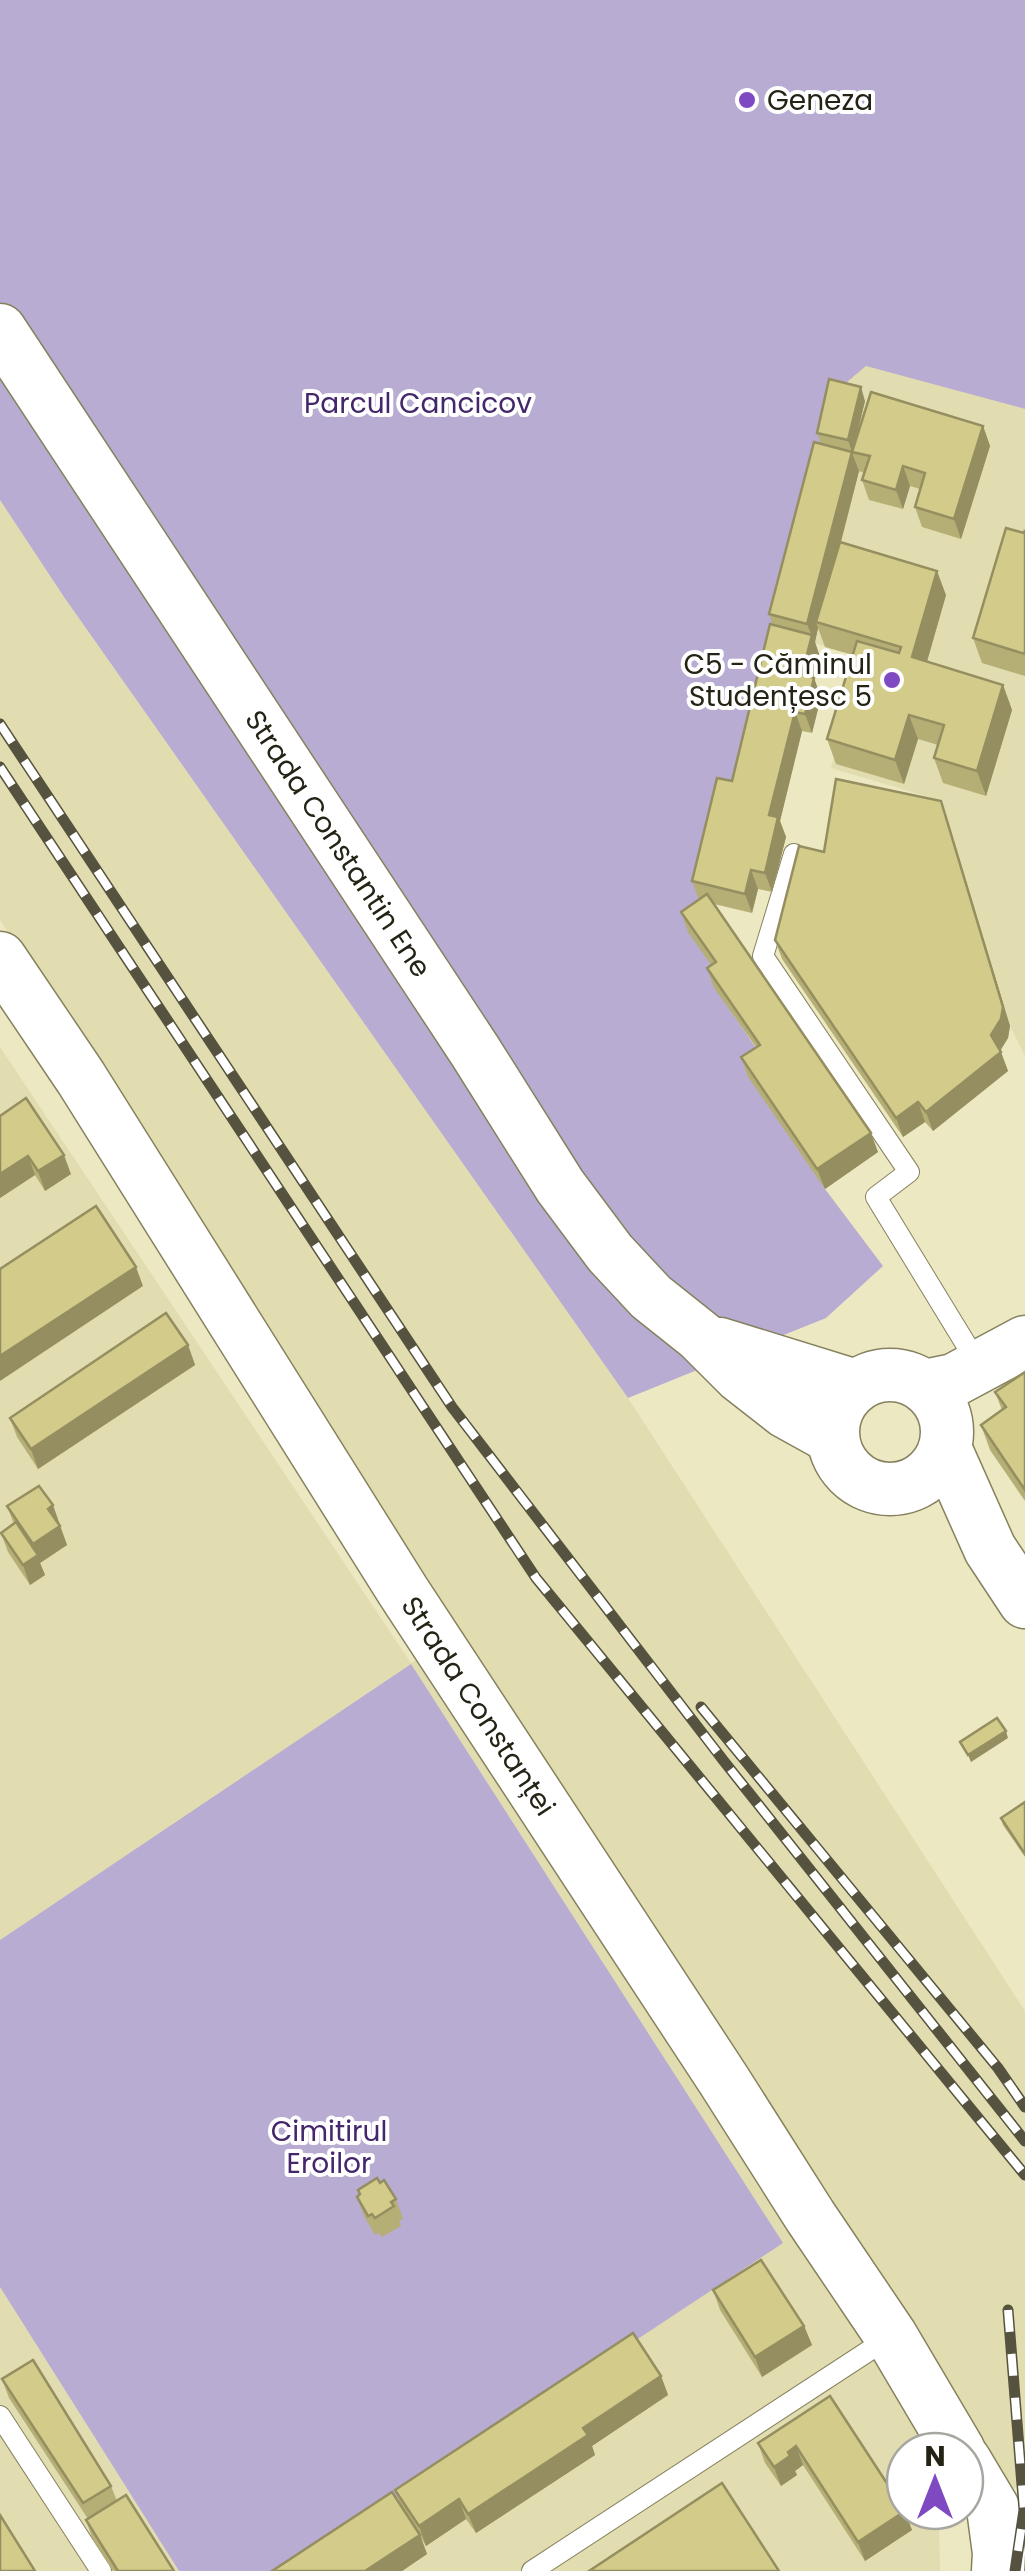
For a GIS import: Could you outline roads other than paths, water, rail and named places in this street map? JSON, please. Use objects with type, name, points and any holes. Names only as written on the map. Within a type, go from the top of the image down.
[{"type":"main road","name":"Strada Constantin Ene","points":[[0,330],[560,1186],[610,1252],[651,1297],[786,1412],[833,1438]]},
{"type":"main road","name":"Strada Constanței","points":[[0,958],[82,1078],[403,1592],[892,2336],[947,2431]]},
{"type":"main road","name":"Strada Constantin Ene","points":[[700,1336],[856,1386]]},
{"type":"main road","points":[[925,1386],[954,1380],[1025,1342]]},
{"type":"main road","points":[[890,1374],[925,1386],[940,1404],[948,1426],[945,1448],[934,1469],[916,1484],[893,1489],[868,1485],[848,1470],[838,1456],[833,1438],[834,1418],[842,1400],[856,1386],[890,1374]]},
{"type":"main road","points":[[945,1448],[990,1550],[1025,1602]]},
{"type":"main road","points":[[893,1489],[990,1550]]},
{"type":"main road","points":[[985,2482],[1009,2509],[998,2571]]},
{"type":"lane","points":[[794,854],[763,956],[909,1172],[876,1197],[979,1366]]},
{"type":"lane","points":[[532,2571],[892,2336]]},
{"type":"lane","points":[[0,2416],[101,2571]]},
{"type":"railway","points":[[0,724],[452,1407],[723,1760],[1025,2141]]},
{"type":"railway","points":[[0,767],[536,1578],[1025,2175]]},
{"type":"railway","points":[[701,1707],[998,2068],[1025,2107]]},
{"type":"railway","points":[[1008,2310],[1024,2510],[1015,2571]]},
{"type":"place","name":"Geneza","points":[[747,100]]},
{"type":"place","name":"C5 - Căminul Studențesc 5","points":[[892,680]]},
{"type":"park label","name":"Parcul Cancicov","points":[[418,403]]},
{"type":"park label","name":"Cimitirul Eroilor","points":[[329,2147]]}]
